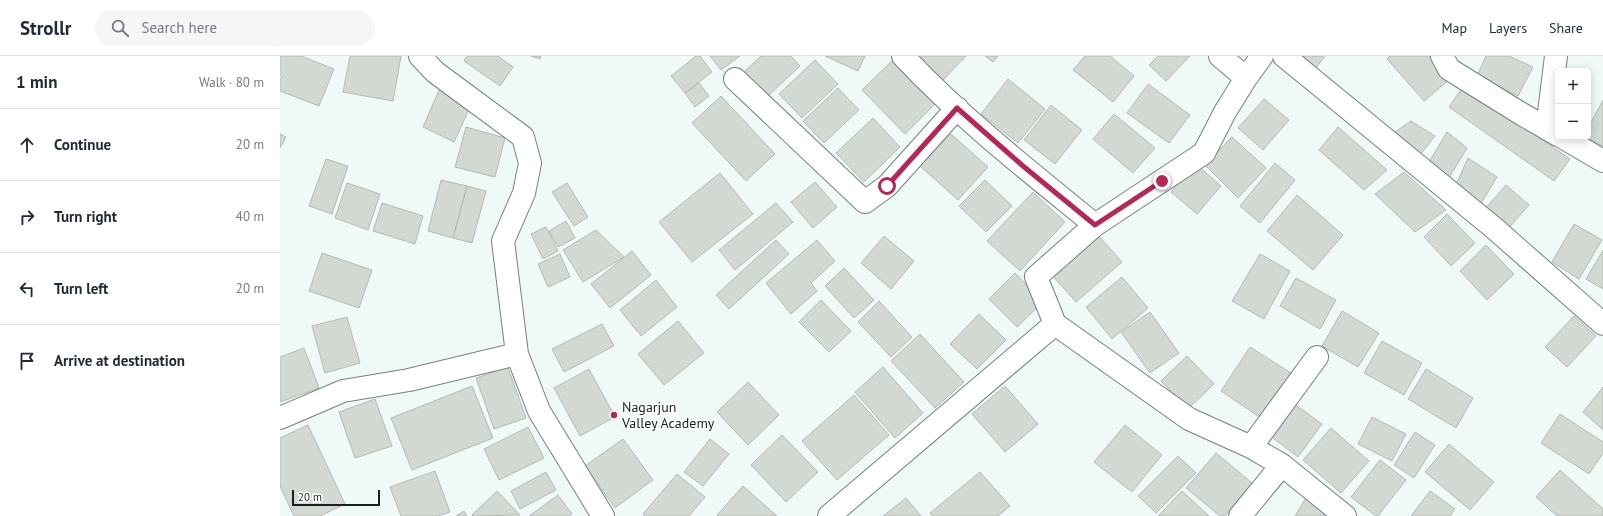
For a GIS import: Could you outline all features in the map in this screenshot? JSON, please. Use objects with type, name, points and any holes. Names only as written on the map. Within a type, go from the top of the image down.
[{"type":"street","points":[[420,56],[435,72],[523,136],[530,163],[524,193],[503,241],[517,354],[539,411],[603,516]]},
{"type":"street","points":[[903,56],[921,75],[957,108],[1023,166],[1095,225]]},
{"type":"street","points":[[1220,56],[1246,78]]},
{"type":"street","points":[[1262,56],[1246,78],[1225,112],[1204,152],[1095,225],[1036,277],[1055,324],[1189,419],[1251,447],[1282,465],[1345,516]]},
{"type":"street","points":[[1284,56],[1494,228],[1603,324]]},
{"type":"street","points":[[1442,56],[1449,69],[1555,132]]},
{"type":"street","points":[[1556,56],[1556,104]]},
{"type":"street","points":[[735,79],[865,202],[887,186],[957,108]]},
{"type":"street","points":[[1568,140],[1603,161]]},
{"type":"street","points":[[829,516],[1055,324]]},
{"type":"street","points":[[280,418],[344,391],[409,380],[517,354]]},
{"type":"street","points":[[1251,447],[1317,357]]},
{"type":"street","points":[[1240,516],[1282,465]]},
{"type":"building","points":[[280,56],[301,56],[334,69],[319,106],[280,91],[280,80],[282,76],[280,75]]},
{"type":"building","points":[[350,56],[401,56],[393,101],[343,92]]},
{"type":"building","points":[[467,56],[498,56],[513,67],[500,86],[464,61]]},
{"type":"building","points":[[531,56],[541,56],[540,59]]},
{"type":"building","points":[[696,56],[700,56],[712,72],[685,93],[671,76]]},
{"type":"building","points":[[710,56],[740,56],[721,70]]},
{"type":"building","points":[[761,56],[791,56],[800,66],[767,97],[743,73]]},
{"type":"building","points":[[825,56],[865,56],[858,71]]},
{"type":"building","points":[[919,56],[966,56],[943,80]]},
{"type":"building","points":[[985,56],[998,56],[993,62]]},
{"type":"building","points":[[1085,56],[1110,56],[1134,76],[1113,102],[1073,70]]},
{"type":"building","points":[[1158,56],[1190,56],[1166,81],[1149,65]]},
{"type":"building","points":[[1293,56],[1325,56],[1313,72]]},
{"type":"building","points":[[1390,56],[1429,56],[1449,80],[1424,101],[1387,59]]},
{"type":"building","points":[[1486,56],[1509,56],[1533,67],[1518,96],[1477,76]]},
{"type":"building","points":[[894,59],[937,102],[905,134],[862,90]]},
{"type":"building","points":[[815,60],[838,84],[802,118],[779,94]]},
{"type":"building","points":[[1008,79],[1045,109],[1018,143],[981,114]]},
{"type":"building","points":[[699,83],[709,96],[695,107],[685,93]]},
{"type":"building","points":[[1148,84],[1190,115],[1169,143],[1127,113]]},
{"type":"building","points":[[1464,85],[1570,159],[1554,181],[1449,107]]},
{"type":"building","points":[[838,88],[859,110],[824,143],[803,121]]},
{"type":"building","points":[[439,90],[471,105],[454,142],[423,127]]},
{"type":"building","points":[[721,96],[775,154],[746,181],[692,123]]},
{"type":"building","points":[[1264,99],[1289,120],[1263,150],[1238,128]]},
{"type":"building","points":[[1603,100],[1603,146],[1591,140],[1591,122]]},
{"type":"building","points":[[1051,105],[1082,130],[1055,164],[1024,140]]},
{"type":"building","points":[[1114,114],[1155,148],[1133,173],[1093,139]]},
{"type":"building","points":[[873,118],[900,147],[864,182],[836,153]]},
{"type":"building","points":[[1411,121],[1435,136],[1420,155],[1395,132]]},
{"type":"building","points":[[466,127],[505,138],[495,177],[455,167]]},
{"type":"building","points":[[1338,127],[1387,170],[1364,190],[1319,150]]},
{"type":"building","points":[[1447,132],[1467,148],[1447,181],[1429,162]]},
{"type":"building","points":[[280,134],[286,137],[280,148]]},
{"type":"building","points":[[951,134],[988,167],[958,200],[920,166]]},
{"type":"building","points":[[1232,137],[1266,168],[1238,198],[1205,165]]},
{"type":"building","points":[[1468,158],[1497,177],[1477,210],[1455,187]]},
{"type":"building","points":[[326,159],[348,166],[332,214],[309,206]]},
{"type":"building","points":[[1195,163],[1221,186],[1197,214],[1171,192]]},
{"type":"building","points":[[1275,163],[1295,180],[1260,223],[1240,206]]},
{"type":"building","points":[[1404,172],[1446,210],[1415,232],[1375,194]]},
{"type":"building","points":[[720,173],[753,214],[692,262],[659,222]]},
{"type":"building","points":[[441,180],[467,186],[453,238],[428,231]]},
{"type":"building","points":[[985,180],[1012,206],[986,232],[959,206]]},
{"type":"building","points":[[815,182],[837,207],[813,228],[791,202]]},
{"type":"building","points":[[347,183],[380,194],[368,230],[335,218]]},
{"type":"building","points":[[567,183],[588,217],[574,226],[552,192]]},
{"type":"building","points":[[1506,185],[1529,205],[1507,230],[1484,210]]},
{"type":"building","points":[[467,186],[486,191],[472,243],[453,238]]},
{"type":"building","points":[[1033,192],[1065,222],[1020,271],[987,241]]},
{"type":"building","points":[[1297,195],[1343,235],[1313,270],[1267,231]]},
{"type":"building","points":[[382,203],[423,216],[415,244],[373,231]]},
{"type":"building","points":[[776,203],[793,222],[735,270],[719,250]]},
{"type":"building","points":[[1447,214],[1475,243],[1451,266],[1424,237]]},
{"type":"building","points":[[566,221],[575,238],[558,247],[549,231]]},
{"type":"building","points":[[1574,224],[1602,240],[1579,279],[1552,262]]},
{"type":"building","points":[[546,227],[558,251],[543,259],[531,234]]},
{"type":"building","points":[[596,230],[624,257],[583,282],[563,250]]},
{"type":"building","points":[[1098,235],[1122,262],[1076,302],[1051,274]]},
{"type":"building","points":[[884,236],[914,261],[891,289],[861,263]]},
{"type":"building","points":[[776,240],[789,254],[729,309],[716,295]]},
{"type":"building","points":[[817,240],[835,261],[811,283],[817,291],[791,314],[766,283]]},
{"type":"building","points":[[1486,245],[1514,274],[1487,300],[1460,271]]},
{"type":"building","points":[[1603,250],[1603,289],[1586,279]]},
{"type":"building","points":[[632,251],[651,275],[610,308],[591,284]]},
{"type":"building","points":[[322,253],[372,270],[359,308],[309,291]]},
{"type":"building","points":[[560,254],[570,277],[548,287],[538,264]]},
{"type":"building","points":[[1260,254],[1290,271],[1264,319],[1232,301]]},
{"type":"building","points":[[844,268],[874,300],[854,318],[825,286]]},
{"type":"building","points":[[1015,273],[1043,302],[1017,327],[989,299]]},
{"type":"building","points":[[1122,277],[1148,308],[1112,339],[1086,307]]},
{"type":"building","points":[[1296,278],[1336,300],[1320,329],[1280,306]]},
{"type":"building","points":[[656,280],[677,307],[641,336],[620,310]]},
{"type":"building","points":[[821,300],[851,331],[829,352],[799,322]]},
{"type":"building","points":[[879,301],[912,337],[891,357],[858,322]]},
{"type":"building","points":[[1342,311],[1379,333],[1358,367],[1322,346]]},
{"type":"building","points":[[1150,312],[1179,353],[1150,373],[1121,332]]},
{"type":"building","points":[[979,314],[1006,340],[977,369],[950,344]]},
{"type":"building","points":[[1574,316],[1596,336],[1567,367],[1545,347]]},
{"type":"building","points":[[347,317],[360,363],[325,373],[312,326]]},
{"type":"building","points":[[678,321],[704,353],[664,385],[638,354]]},
{"type":"building","points":[[602,324],[614,346],[564,372],[552,349]]},
{"type":"building","points":[[920,334],[964,382],[935,408],[891,361]]},
{"type":"building","points":[[1382,341],[1422,363],[1404,395],[1364,373]]},
{"type":"building","points":[[1250,347],[1291,373],[1261,418],[1221,391]]},
{"type":"building","points":[[304,348],[319,388],[280,402],[280,357]]},
{"type":"building","points":[[1187,356],[1214,384],[1188,409],[1161,381]]},
{"type":"building","points":[[508,367],[526,418],[494,429],[476,378]]},
{"type":"building","points":[[883,367],[923,413],[895,438],[855,392]]},
{"type":"building","points":[[589,369],[615,417],[580,436],[554,388]]},
{"type":"building","points":[[1426,369],[1473,398],[1456,428],[1408,399]]},
{"type":"building","points":[[748,382],[779,415],[748,445],[717,412]]},
{"type":"building","points":[[472,386],[493,438],[412,470],[391,418]]},
{"type":"building","points":[[1005,386],[1038,424],[1005,452],[972,414]]},
{"type":"building","points":[[1603,387],[1603,430],[1583,412]]},
{"type":"building","points":[[854,395],[889,435],[837,480],[802,441]]},
{"type":"building","points":[[375,399],[392,446],[355,458],[339,412]]},
{"type":"building","points":[[1293,403],[1322,424],[1298,457],[1269,435]]},
{"type":"building","points":[[1560,414],[1603,442],[1603,453],[1589,474],[1541,443]]},
{"type":"building","points":[[1372,417],[1406,434],[1392,461],[1358,444]]},
{"type":"building","points":[[308,425],[345,504],[320,516],[294,516],[280,486],[280,438]]},
{"type":"building","points":[[1125,425],[1162,455],[1132,492],[1094,462]]},
{"type":"building","points":[[528,427],[544,458],[499,480],[484,449]]},
{"type":"building","points":[[1331,428],[1369,461],[1341,493],[1303,460]]},
{"type":"building","points":[[1415,432],[1435,445],[1414,478],[1394,465]]},
{"type":"building","points":[[782,435],[818,472],[786,502],[751,465]]},
{"type":"building","points":[[623,439],[653,480],[615,508],[585,466]]},
{"type":"building","points":[[710,439],[729,454],[703,486],[684,472]]},
{"type":"building","points":[[1449,444],[1494,482],[1470,510],[1425,472]]},
{"type":"building","points":[[1216,453],[1252,483],[1225,516],[1220,516],[1186,488]]},
{"type":"building","points":[[1178,456],[1196,473],[1156,513],[1138,496]]},
{"type":"building","points":[[1380,460],[1406,480],[1378,516],[1376,516],[1351,497]]},
{"type":"building","points":[[1560,470],[1603,509],[1603,516],[1557,516],[1536,497]]},
{"type":"building","points":[[435,471],[450,512],[438,516],[401,516],[390,487]]},
{"type":"building","points":[[546,472],[556,490],[520,509],[511,491]]},
{"type":"building","points":[[980,472],[1010,506],[998,516],[933,516],[930,513]]},
{"type":"building","points":[[677,474],[705,497],[689,516],[645,516],[643,514]]},
{"type":"building","points":[[743,486],[777,516],[717,515]]},
{"type":"building","points":[[497,491],[520,515],[472,515]]},
{"type":"building","points":[[1182,491],[1209,516],[1158,516]]},
{"type":"building","points":[[1310,491],[1340,516],[1295,516]]},
{"type":"building","points":[[1430,491],[1455,509],[1450,516],[1411,516]]},
{"type":"building","points":[[558,495],[572,514],[569,516],[529,516]]},
{"type":"building","points":[[906,498],[921,516],[883,516]]},
{"type":"building","points":[[464,511],[467,516],[456,516]]},
{"type":"place","name":"Nagarjun Valley Academy","points":[[614,415]]},
{"type":"route","points":[[887,186],[957,108],[1023,166],[1095,225],[1162,181]]}]
